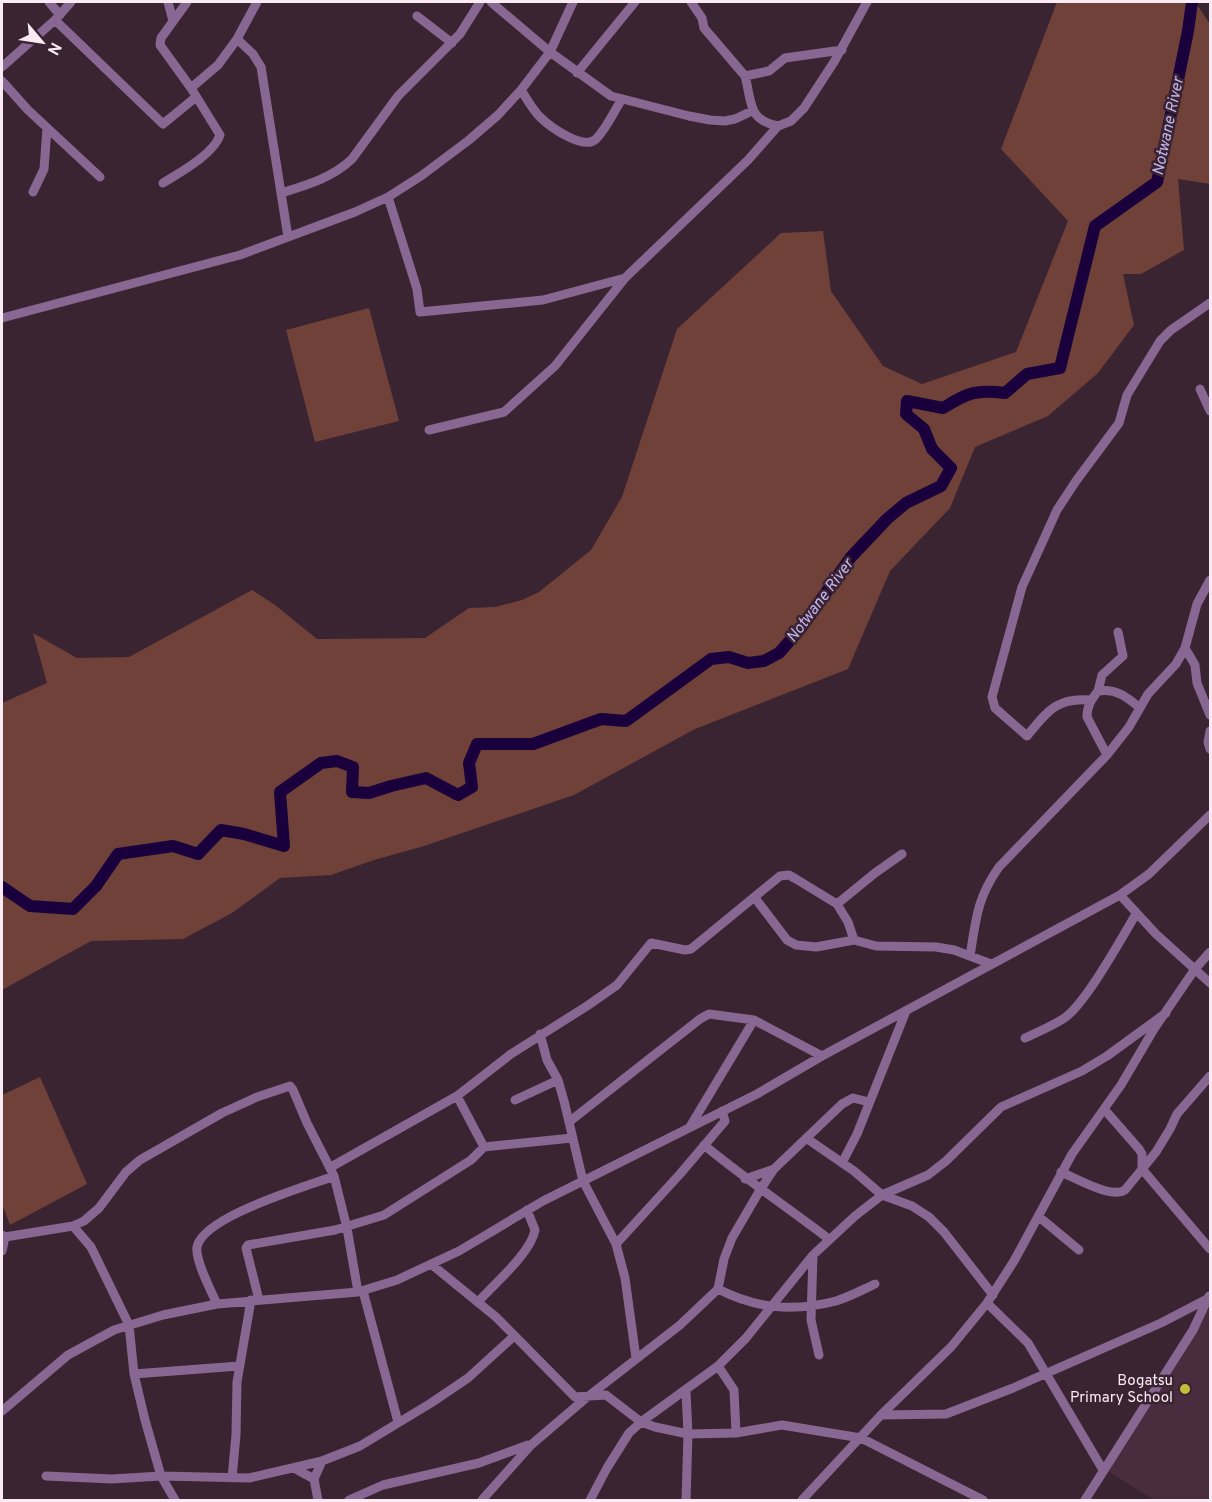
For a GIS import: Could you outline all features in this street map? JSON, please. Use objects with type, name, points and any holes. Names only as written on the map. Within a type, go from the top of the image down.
[{"type":"street","points":[[50,2],[58,18],[163,124],[196,98]]},
{"type":"street","points":[[2,68],[58,18],[71,2]]},
{"type":"street","points":[[168,2],[173,21]]},
{"type":"street","points":[[163,183],[195,163],[218,141],[219,132],[160,45],[161,38],[187,2]]},
{"type":"street","points":[[191,88],[218,65],[237,39],[257,2]]},
{"type":"street","points":[[281,193],[320,181],[345,166],[359,151],[398,96],[460,34],[480,2]]},
{"type":"street","points":[[491,2],[550,52],[604,93],[689,116],[717,120],[735,119],[752,111]]},
{"type":"street","points":[[2,318],[230,258],[388,197],[421,177],[469,140],[521,90],[550,52],[573,2]]},
{"type":"street","points":[[577,73],[635,2]]},
{"type":"street","points":[[692,2],[702,18],[704,28],[745,76],[752,111],[761,121],[778,126]]},
{"type":"street","points":[[429,430],[504,412],[555,366],[625,278],[748,160],[778,126],[791,121],[804,108],[842,50],[867,2]]},
{"type":"street","points":[[417,16],[452,43]]},
{"type":"street","points":[[237,39],[253,54],[261,67],[288,237]]},
{"type":"street","points":[[745,76],[769,70],[785,58],[842,50]]},
{"type":"street","points":[[2,81],[47,128],[100,177]]},
{"type":"street","points":[[521,90],[533,109],[550,126],[586,143],[596,140],[622,99]]},
{"type":"street","points":[[33,192],[44,169],[47,128]]},
{"type":"street","points":[[388,197],[417,289],[420,312],[543,300],[625,278]]},
{"type":"street","points":[[1090,700],[1067,700],[1056,704],[1027,736],[995,708],[992,697],[1022,587],[1057,510],[1119,423],[1127,395],[1160,341],[1171,330],[1210,303]]},
{"type":"street","points":[[1200,389],[1210,411]]},
{"type":"street","points":[[970,956],[979,905],[990,880],[999,867],[1107,755],[1129,727],[1148,694],[1176,664],[1185,648],[1197,604],[1210,580]]},
{"type":"street","points":[[1107,755],[1087,717],[1087,710],[1090,700],[1098,692],[1102,675],[1123,656],[1118,632]]},
{"type":"street","points":[[1185,648],[1195,665],[1197,683],[1210,715]]},
{"type":"street","points":[[1098,692],[1112,691],[1122,694],[1140,708]]},
{"type":"street","points":[[1210,731],[1208,742],[1210,749]]},
{"type":"street","points":[[2,1411],[68,1356],[97,1338],[129,1325],[217,1304],[360,1292],[397,1280],[459,1251],[527,1210],[691,1125],[757,1094],[822,1056],[1120,895],[1149,874],[1210,815]]},
{"type":"street","points":[[837,904],[902,854]]},
{"type":"street","points":[[217,1304],[199,1260],[197,1248],[202,1236],[240,1210],[333,1172],[457,1096],[540,1034],[617,985],[647,945],[654,943],[685,950],[691,949],[784,875],[796,879],[837,904],[857,943],[876,946],[936,947],[954,950],[991,964]]},
{"type":"street","points":[[1120,895],[1136,914],[1210,983]]},
{"type":"street","points":[[755,898],[770,920],[790,942],[816,947],[854,940]]},
{"type":"street","points":[[1025,1038],[1070,1013],[1136,914]]},
{"type":"street","points":[[802,1500],[881,1415],[951,1347],[990,1299],[1061,1172],[1088,1129],[1121,1084],[1195,969],[1210,952]]},
{"type":"street","points":[[842,1163],[857,1134],[906,1011]]},
{"type":"street","points":[[590,1500],[627,1437],[641,1422],[718,1366],[746,1338],[813,1255],[829,1239],[882,1195],[928,1175],[946,1161],[1001,1107],[1090,1066],[1166,1013]]},
{"type":"street","points":[[569,1122],[704,1016],[717,1015],[754,1020],[822,1056]]},
{"type":"street","points":[[691,1125],[754,1020]]},
{"type":"street","points":[[540,1034],[547,1060],[558,1080],[583,1181],[616,1244],[626,1278],[636,1358]]},
{"type":"street","points":[[1061,1172],[1115,1194],[1125,1190],[1166,1137],[1177,1114],[1210,1076]]},
{"type":"street","points":[[515,1100],[558,1080]]},
{"type":"street","points":[[2,1251],[3,1236],[73,1226],[84,1221],[99,1208],[126,1172],[140,1160],[222,1113],[290,1086],[333,1172],[360,1292],[398,1422]]},
{"type":"street","points":[[457,1096],[484,1147]]},
{"type":"street","points":[[482,1500],[531,1445],[586,1398],[680,1325],[718,1288],[724,1259],[732,1238],[774,1169],[842,1104],[853,1098],[870,1102]]},
{"type":"street","points":[[1104,1109],[1139,1149],[1142,1154],[1142,1169],[1210,1249]]},
{"type":"street","points":[[616,1244],[725,1121],[722,1111]]},
{"type":"street","points":[[232,1478],[239,1366],[255,1300],[246,1248],[248,1245],[347,1228],[384,1215],[471,1160],[484,1147],[572,1138]]},
{"type":"street","points":[[806,1138],[882,1195],[912,1206],[944,1232],[990,1299],[1028,1343],[1103,1470]]},
{"type":"street","points":[[704,1145],[745,1179],[829,1239]]},
{"type":"street","points":[[745,1179],[774,1169]]},
{"type":"street","points":[[478,1302],[531,1241],[535,1230],[527,1210]]},
{"type":"street","points":[[1038,1216],[1079,1250]]},
{"type":"street","points":[[73,1226],[91,1247],[129,1325],[134,1374],[161,1476],[175,1500]]},
{"type":"street","points":[[813,1255],[811,1320],[819,1355]]},
{"type":"street","points":[[431,1264],[478,1302],[573,1396],[586,1398],[609,1396],[641,1422],[688,1434],[736,1433],[782,1425],[861,1438],[982,1500]]},
{"type":"street","points":[[718,1288],[733,1296],[770,1307],[837,1301],[875,1284]]},
{"type":"street","points":[[881,1415],[946,1414],[1161,1323],[1210,1296]]},
{"type":"street","points":[[1085,1500],[1193,1330],[1210,1296]]},
{"type":"street","points":[[46,1476],[112,1479],[161,1476],[249,1478],[322,1461],[360,1446],[468,1378],[513,1337]]},
{"type":"street","points":[[134,1374],[239,1366]]},
{"type":"street","points":[[718,1366],[734,1390],[736,1433]]},
{"type":"street","points":[[686,1391],[688,1434],[686,1500]]},
{"type":"street","points":[[349,1500],[383,1485],[479,1463],[531,1445]]},
{"type":"street","points":[[318,1500],[314,1479],[322,1461]]},
{"type":"street","points":[[294,1468],[314,1479]]},
{"type":"shaded area","points":[[1057,2],[1195,2],[1210,24],[1210,184],[1178,179],[1184,250],[1141,274],[1123,274],[1134,325],[1098,373],[1048,416],[975,447],[950,508],[890,571],[848,669],[695,729],[574,795],[331,875],[280,878],[232,913],[183,939],[91,941],[2,990],[2,703],[47,683],[33,633],[77,658],[129,657],[252,590],[275,605],[317,639],[425,638],[469,608],[495,607],[522,600],[539,592],[591,550],[622,497],[677,329],[781,233],[823,231],[831,291],[883,366],[922,384],[1016,352],[1068,221],[1001,149]]},
{"type":"shaded area","points":[[369,308],[399,421],[315,442],[286,330]]},
{"type":"shaded area","points":[[40,1077],[87,1184],[10,1225],[2,1204],[2,1095]]},
{"type":"shaded area","name":"Bogatsu Primary School","points":[[1210,1307],[1210,1500],[1154,1500],[1108,1471]]},
{"type":"waterway","name":"Notwane River","points":[[2,887],[30,906],[73,909],[96,886],[118,854],[173,846],[198,854],[221,830],[284,846],[280,792],[321,763],[337,761],[353,767],[352,792],[369,793],[426,778],[458,795],[472,787],[469,763],[477,744],[533,744],[601,719],[626,721],[711,659],[729,657],[748,663],[764,661],[779,653],[801,628],[851,557],[887,519],[906,503],[941,486],[951,468],[932,449],[924,429],[906,414],[907,401],[943,408],[972,393],[1005,393],[1027,374],[1060,368],[1095,226],[1157,182],[1192,2]]},
{"type":"place","name":"Bogatsu Primary School","points":[[1185,1389]]}]
